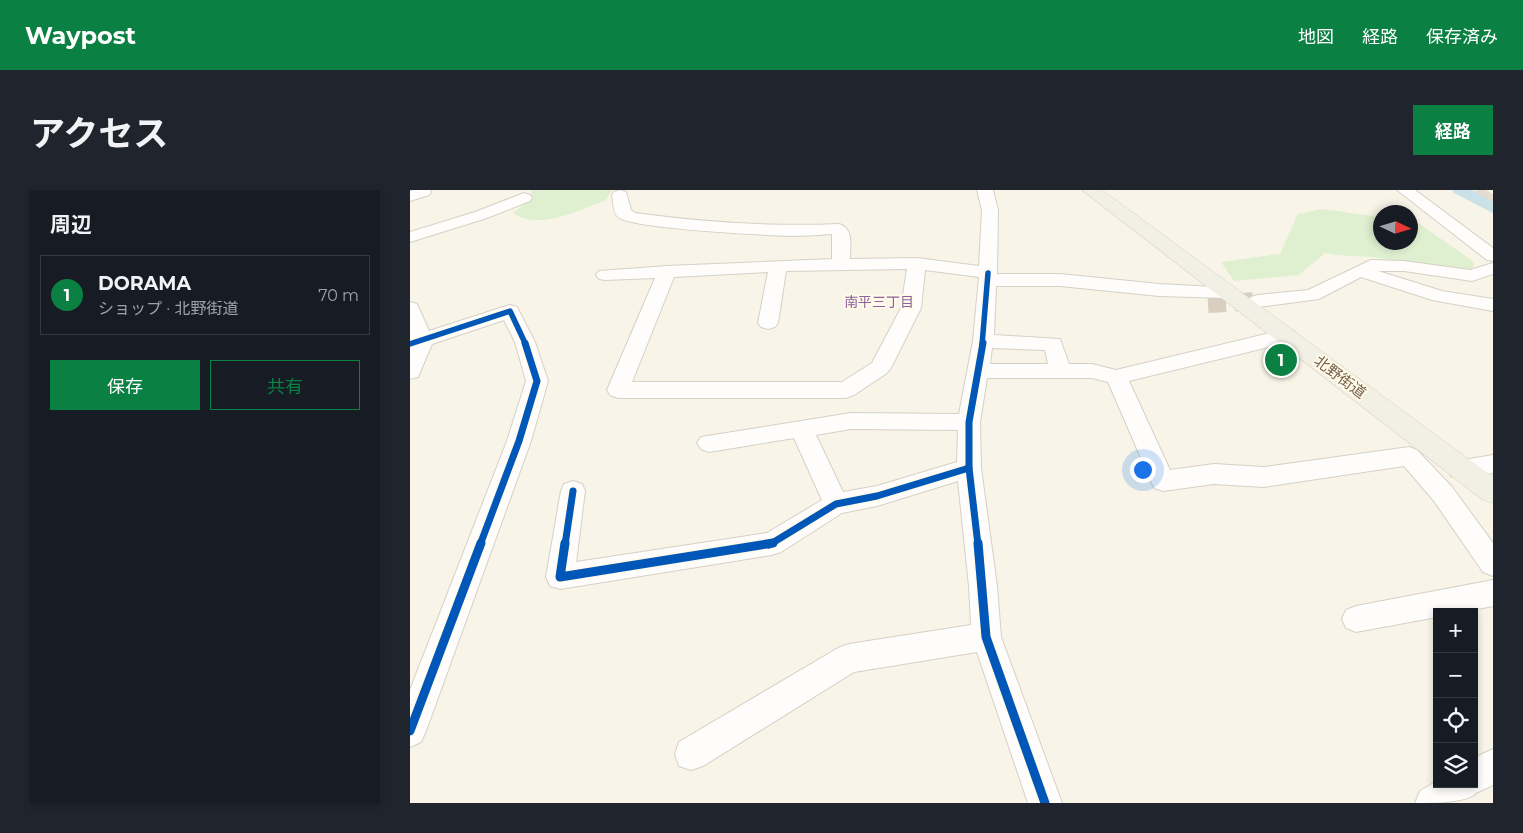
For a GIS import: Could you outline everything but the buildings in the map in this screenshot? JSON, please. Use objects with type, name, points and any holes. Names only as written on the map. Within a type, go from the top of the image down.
[{"type":"main road","name":"北野街道","points":[[1090,190],[1493,492]]},
{"type":"street","points":[[985,190],[990,210],[988,277],[984,341],[969,422],[969,468],[983,586],[986,637],[1045,803]]},
{"type":"street","points":[[1405,190],[1493,256]]},
{"type":"street","points":[[620,195],[623,213],[639,218],[674,223],[790,231],[840,229],[842,231],[841,264]]},
{"type":"street","points":[[410,237],[481,215],[524,198]]},
{"type":"street","points":[[667,271],[618,390],[846,390],[880,368],[911,308],[917,264]]},
{"type":"street","points":[[605,275],[778,266],[917,264],[988,277],[1060,280],[1159,290],[1227,292]]},
{"type":"street","points":[[1258,301],[1312,295],[1371,265],[1404,266],[1472,276],[1493,268]]},
{"type":"street","points":[[768,323],[778,266]]},
{"type":"street","points":[[1360,271],[1439,296],[1493,305]]},
{"type":"street","points":[[1159,290],[1180,303],[1208,304]]},
{"type":"street","points":[[410,308],[416,342],[410,372]]},
{"type":"street","points":[[410,732],[519,441],[537,380],[525,342],[510,311],[416,342]]},
{"type":"street","points":[[977,371],[1092,371],[1116,377],[1287,336]]},
{"type":"street","points":[[984,341],[1053,344],[1060,371]]},
{"type":"street","points":[[1116,377],[1163,481],[1214,474],[1264,477],[1409,456],[1433,448]]},
{"type":"street","points":[[842,422],[846,390]]},
{"type":"street","points":[[709,443],[852,421],[969,422]]},
{"type":"street","points":[[802,430],[836,504]]},
{"type":"street","points":[[1409,456],[1443,494],[1493,564]]},
{"type":"street","points":[[1460,468],[1493,464]]},
{"type":"street","points":[[573,491],[560,578],[772,544],[836,504],[877,496],[969,468]]},
{"type":"street","points":[[1356,620],[1493,593]]},
{"type":"street","points":[[691,754],[850,658],[986,637]]},
{"type":"street","points":[[1478,775],[1493,766]]},
{"type":"street","points":[[1432,803],[1456,788]]},
{"type":"green space","points":[[531,190],[612,190],[606,200],[584,209],[560,217],[535,220],[513,213],[532,198]]},
{"type":"green space","points":[[1322,209],[1373,216],[1373,250],[1418,250],[1418,223],[1474,262],[1473,269],[1447,268],[1371,257],[1325,253],[1299,275],[1234,281],[1221,262],[1280,254],[1298,214]]},
{"type":"waterway","points":[[1460,190],[1493,208]]},
{"type":"tunnel","points":[[1208,304],[1258,301]]},
{"type":"cycle path","points":[[988,273],[983,341],[969,422],[969,468],[983,586],[986,637],[1045,803]]},
{"type":"cycle path","points":[[410,344],[510,311],[525,342],[537,381],[519,441],[410,731]]},
{"type":"cycle path","points":[[573,491],[560,577],[772,544],[836,504],[877,496],[969,468]]},
{"type":"place","name":"DORAMA","points":[[1281,360]]},
{"type":"district","name":"南平三丁目","points":[[879,302]]}]
